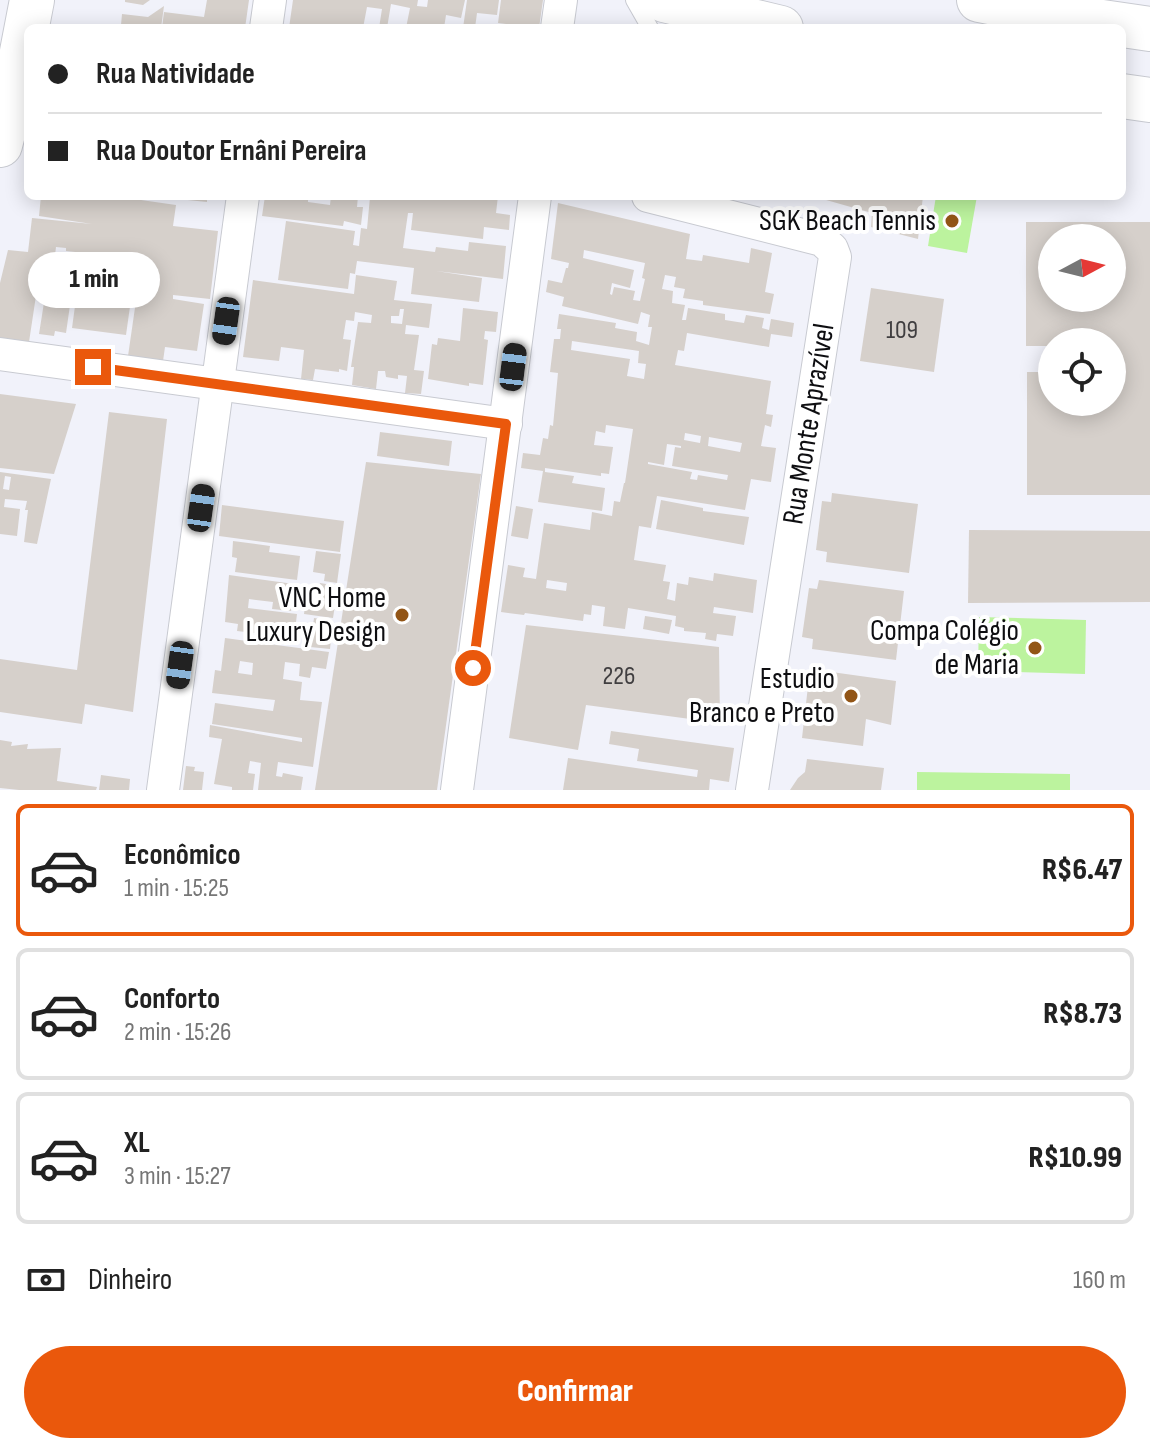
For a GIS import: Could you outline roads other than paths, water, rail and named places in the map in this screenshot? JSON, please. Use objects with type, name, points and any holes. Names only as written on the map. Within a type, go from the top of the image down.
[{"type":"main road","points":[[27,24],[32,0]]},
{"type":"main road","points":[[664,0],[764,24]]},
{"type":"main road","points":[[979,0],[1116,24]]},
{"type":"main road","points":[[1126,25],[1150,29]]},
{"type":"main road","points":[[0,145],[24,42]]},
{"type":"main road","points":[[1126,97],[1150,100]]},
{"type":"street","points":[[267,24],[270,0]]},
{"type":"street","points":[[558,24],[561,0]]},
{"type":"street","points":[[163,790],[242,200]]},
{"type":"street","points":[[457,790],[534,200]]},
{"type":"street","name":"Rua Monte Aprazível","points":[[664,200],[822,240],[832,249],[835,257],[752,790]]},
{"type":"street","points":[[0,354],[506,424]]},
{"type":"lane","points":[[634,0],[648,24]]},
{"type":"place","name":"SGK Beach Tennis","points":[[952,221]]},
{"type":"place","name":"VNC Home Luxury Design","points":[[402,615]]},
{"type":"place","name":"Compa Colégio de Maria","points":[[1035,648]]},
{"type":"place","name":"Estudio Branco e Preto","points":[[851,696]]}]
